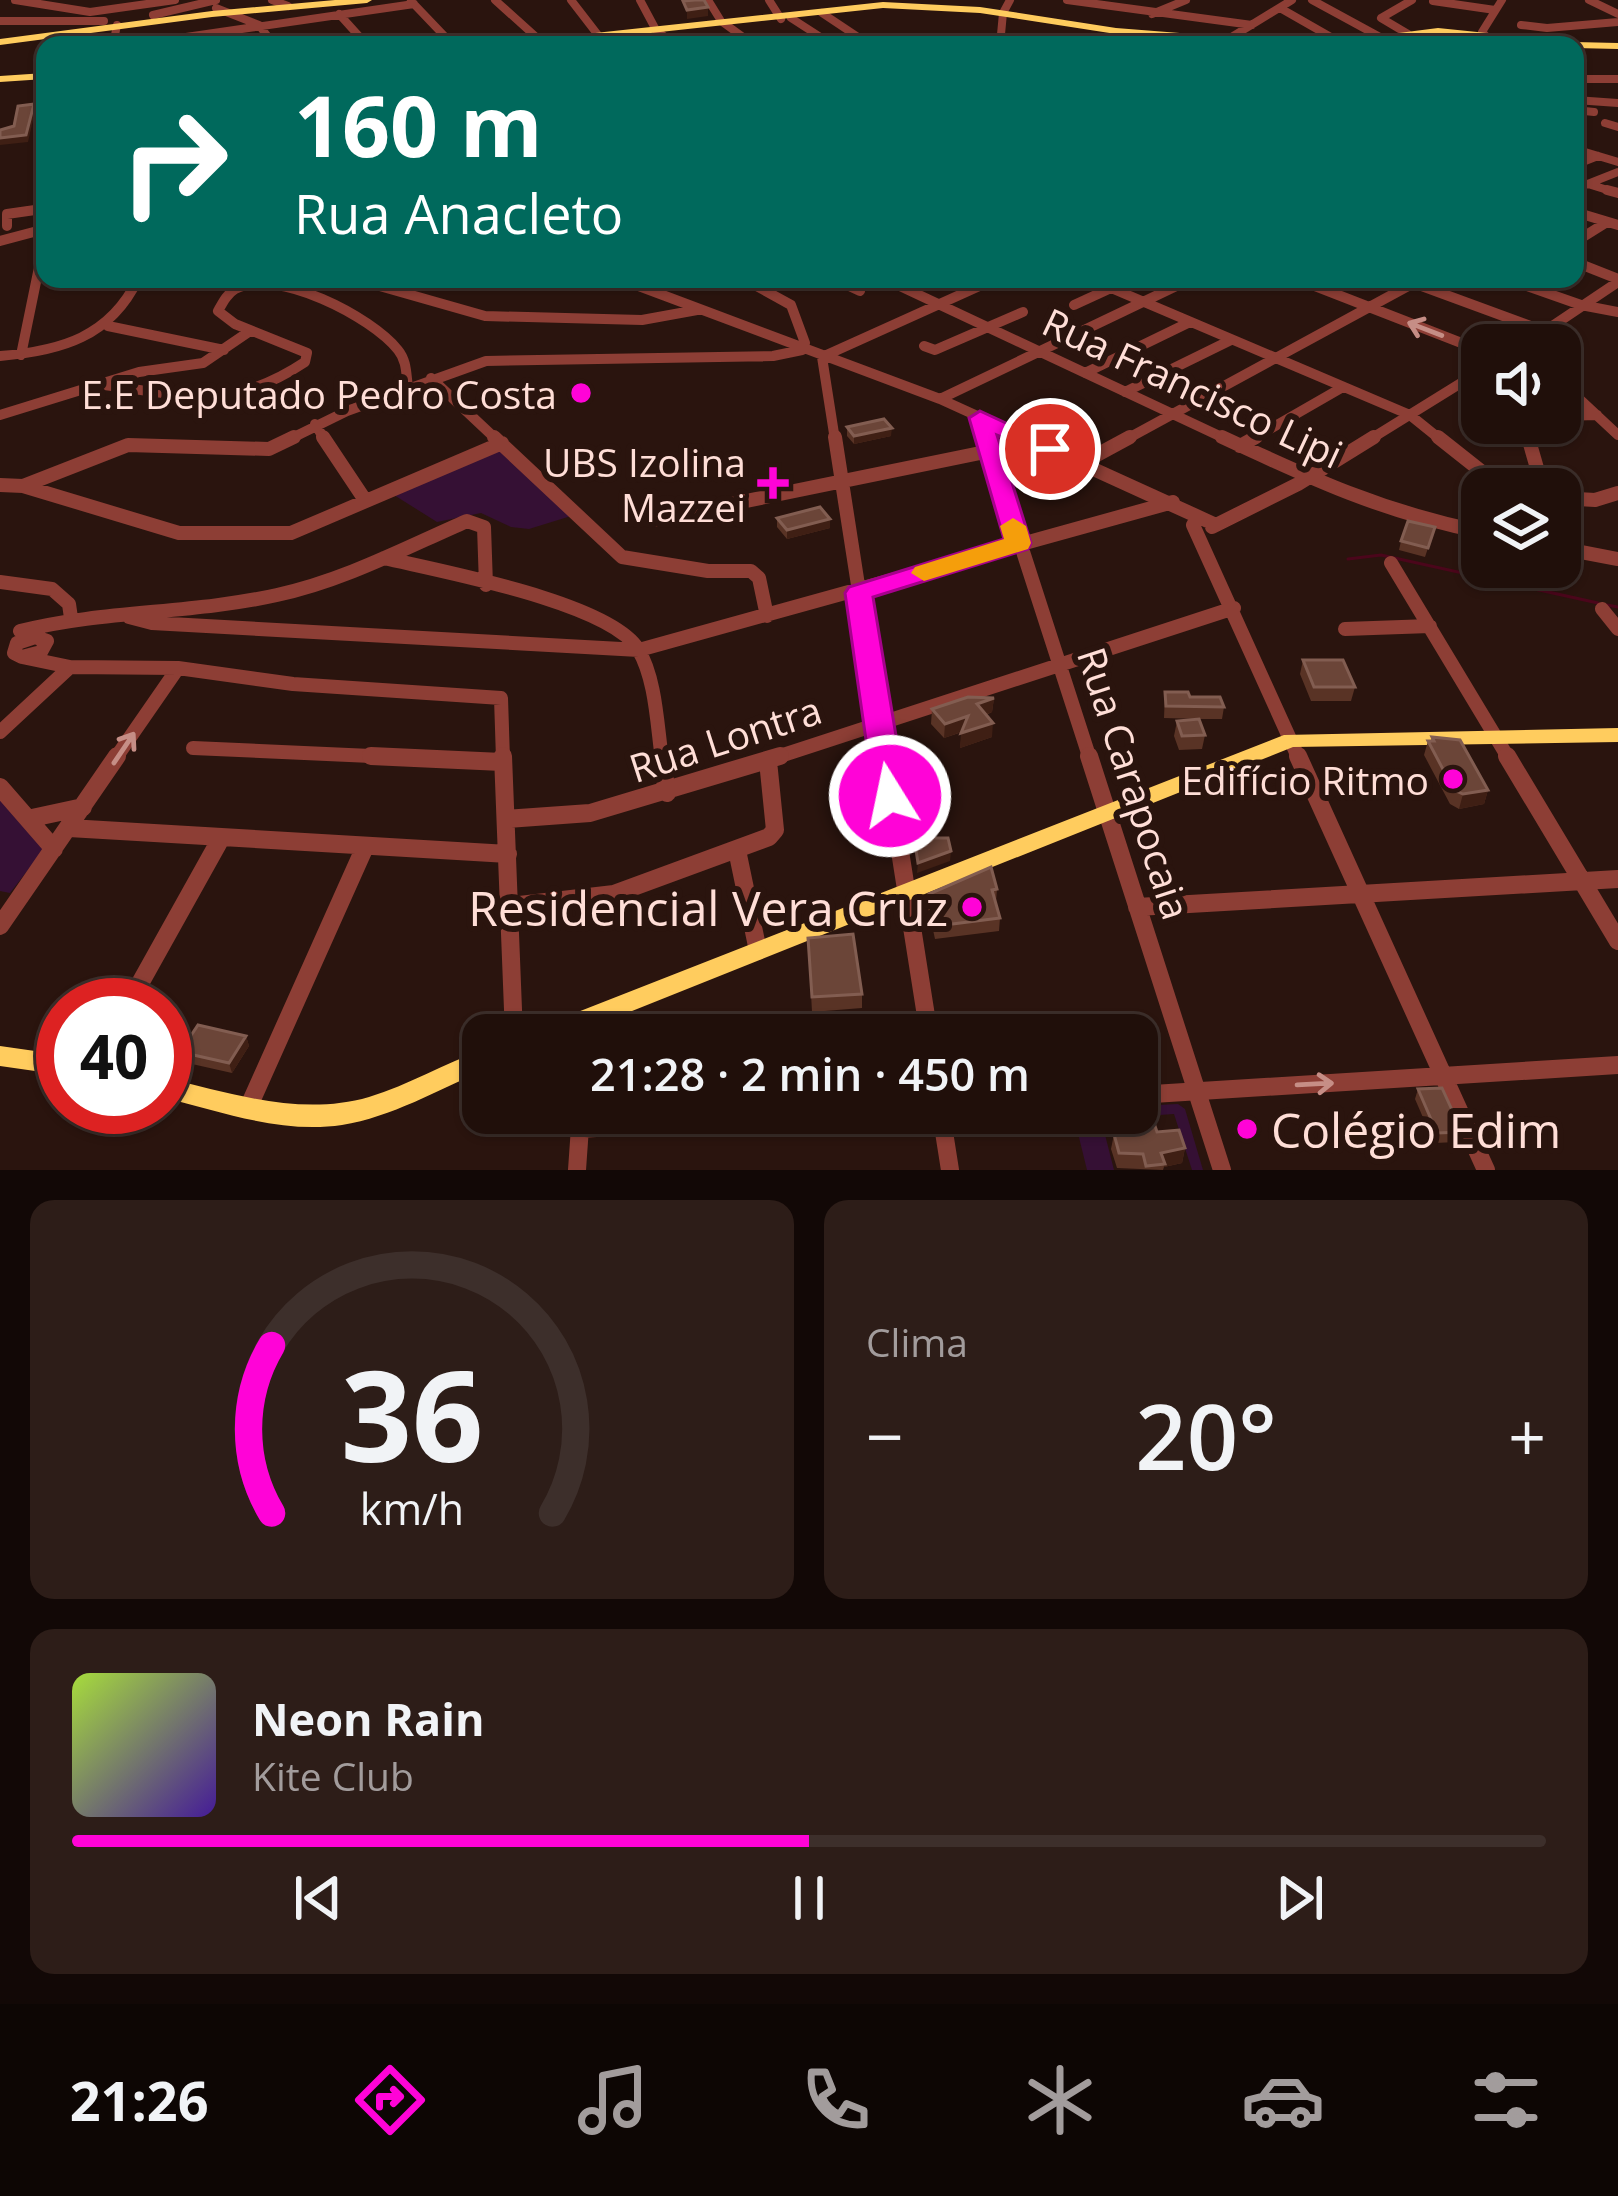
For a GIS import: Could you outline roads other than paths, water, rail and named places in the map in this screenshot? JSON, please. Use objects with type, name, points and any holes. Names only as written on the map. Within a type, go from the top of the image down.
[{"type":"main road","points":[[0,39],[291,3],[367,0]]},
{"type":"main road","points":[[0,39],[41,25],[216,4],[291,3]]},
{"type":"main road","points":[[591,36],[822,14],[849,4],[911,3],[1172,36]]},
{"type":"main road","points":[[1394,36],[1481,32],[1510,36]]},
{"type":"main road","points":[[1584,45],[1618,46]]},
{"type":"main road","points":[[0,79],[36,77]]},
{"type":"main road","points":[[614,1014],[758,951],[1291,740],[1618,735]]},
{"type":"main road","points":[[0,1056],[36,1061]]},
{"type":"main road","points":[[192,1094],[305,1116],[338,1114],[462,1068]]},
{"type":"street","points":[[15,0],[79,12],[175,0]]},
{"type":"street","points":[[79,12],[100,0]]},
{"type":"street","points":[[495,0],[535,36]]},
{"type":"street","points":[[571,0],[598,35]]},
{"type":"street","points":[[640,0],[664,36]]},
{"type":"street","points":[[709,0],[724,24],[741,36]]},
{"type":"street","points":[[770,0],[786,18],[818,36]]},
{"type":"street","points":[[1001,36],[1003,13],[1010,0]]},
{"type":"street","points":[[1067,0],[1252,25]]},
{"type":"street","points":[[1151,14],[1186,0]]},
{"type":"street","points":[[1243,36],[1292,0]]},
{"type":"street","points":[[1312,0],[1376,36]]},
{"type":"street","points":[[1408,34],[1382,18],[1412,0]]},
{"type":"street","points":[[1485,36],[1481,32],[1502,0]]},
{"type":"street","points":[[1589,0],[1618,18]]},
{"type":"street","points":[[1433,1],[1496,10]]},
{"type":"street","points":[[200,36],[413,2],[445,36]]},
{"type":"street","points":[[216,4],[267,36]]},
{"type":"street","points":[[1280,8],[1328,36]]},
{"type":"street","points":[[339,14],[359,36]]},
{"type":"street","points":[[822,14],[856,36]]},
{"type":"street","points":[[1521,25],[1547,28],[1618,18]]},
{"type":"street","points":[[0,21],[41,25]]},
{"type":"street","points":[[115,36],[117,25]]},
{"type":"street","points":[[1102,36],[1106,30]]},
{"type":"street","points":[[1584,79],[1618,79]]},
{"type":"street","points":[[1584,101],[1618,103]]},
{"type":"street","points":[[1584,111],[1594,112]]},
{"type":"street","points":[[1605,123],[1618,127]]},
{"type":"street","points":[[1584,152],[1618,162]]},
{"type":"street","points":[[1584,161],[1598,156]]},
{"type":"street","points":[[1584,186],[1618,172]]},
{"type":"street","points":[[1588,184],[1618,194]]},
{"type":"street","points":[[8,226],[7,214],[36,209]]},
{"type":"street","points":[[1584,215],[1613,223]]},
{"type":"street","points":[[1584,238],[1613,223]]},
{"type":"street","points":[[0,241],[36,231]]},
{"type":"street","points":[[1584,266],[1618,280]]},
{"type":"street","points":[[20,355],[36,274]]},
{"type":"street","points":[[1554,324],[1618,280]]},
{"type":"street","points":[[0,356],[77,341],[108,326],[128,306],[135,288]]},
{"type":"street","points":[[96,384],[248,393],[283,377],[307,358],[296,345],[250,331],[218,311],[230,291],[238,288]]},
{"type":"street","points":[[286,288],[358,320],[399,350],[408,387]]},
{"type":"street","points":[[385,288],[485,316],[642,320],[697,310]]},
{"type":"street","points":[[642,288],[940,399],[1177,504],[1204,525],[1291,740],[1486,1170]]},
{"type":"street","points":[[764,288],[791,304],[805,343],[802,350]]},
{"type":"street","points":[[854,288],[860,291]]},
{"type":"street","name":"Rua Francisco Lipi","points":[[904,288],[1376,507],[1461,527]]},
{"type":"street","points":[[822,357],[839,345],[971,288]]},
{"type":"street","points":[[1074,304],[1111,288],[1410,415],[1476,468]]},
{"type":"street","points":[[940,399],[1173,288]]},
{"type":"street","points":[[1320,288],[1461,343]]},
{"type":"street","points":[[1082,463],[1399,288]]},
{"type":"street","points":[[1433,288],[1526,324]]},
{"type":"street","points":[[1533,288],[1581,305],[1618,309]]},
{"type":"street","points":[[1593,297],[1618,309]]},
{"type":"street","points":[[924,346],[935,350],[1023,312]]},
{"type":"street","points":[[1085,373],[1190,322]]},
{"type":"street","points":[[108,326],[224,350]]},
{"type":"street","points":[[0,415],[139,372],[197,365],[250,331]]},
{"type":"street","points":[[1125,392],[1231,340]]},
{"type":"street","points":[[23,486],[128,446],[261,451],[408,387],[492,360],[773,356],[802,350]]},
{"type":"street","points":[[822,357],[926,1014]]},
{"type":"street","points":[[431,378],[622,557],[708,572],[751,571],[758,578],[767,616]]},
{"type":"street","points":[[1204,525],[1236,518],[1461,383]]},
{"type":"street","points":[[1240,446],[1343,387]]},
{"type":"street","points":[[1581,400],[1618,435]]},
{"type":"street","points":[[1581,415],[1597,415]]},
{"type":"street","name":"Rua Carapocaia","points":[[980,418],[1222,1170]]},
{"type":"street","points":[[315,424],[365,500]]},
{"type":"street","points":[[0,485],[23,486],[118,518],[199,536],[303,530],[502,442]]},
{"type":"street","points":[[652,520],[990,451]]},
{"type":"street","points":[[1581,499],[1618,493]]},
{"type":"street","points":[[129,617],[152,623],[639,650],[859,593],[1018,543],[1177,504]]},
{"type":"street","points":[[12,652],[70,618],[129,617],[277,595],[384,558],[445,527],[476,521],[484,530],[486,585]]},
{"type":"street","points":[[1581,552],[1618,560]]},
{"type":"street","points":[[384,558],[584,611],[617,627],[639,650],[667,794]]},
{"type":"street","points":[[1391,563],[1618,941]]},
{"type":"street","points":[[0,582],[52,589],[70,604],[70,618]]},
{"type":"street","name":"Rua Lontra","points":[[506,819],[590,813],[667,794],[1234,608]]},
{"type":"street","points":[[1602,610],[1618,629]]},
{"type":"street","points":[[36,640],[70,618]]},
{"type":"street","points":[[1345,629],[1430,626]]},
{"type":"street","points":[[0,628],[36,640],[64,666]]},
{"type":"street","points":[[12,652],[64,666],[178,668],[293,684],[493,695],[503,701],[514,1014]]},
{"type":"street","points":[[0,732],[64,666]]},
{"type":"street","points":[[0,926],[178,668]]},
{"type":"street","points":[[194,748],[502,762]]},
{"type":"street","points":[[512,906],[614,894],[775,833],[768,760]]},
{"type":"street","points":[[0,787],[32,818],[54,849]]},
{"type":"street","points":[[32,818],[83,808]]},
{"type":"street","points":[[69,828],[508,854]]},
{"type":"street","points":[[143,978],[220,840]]},
{"type":"street","points":[[249,1106],[364,849]]},
{"type":"street","points":[[737,850],[758,951]]},
{"type":"street","points":[[1137,907],[1359,890],[1618,879]]},
{"type":"street","points":[[1158,1094],[1618,1065]]},
{"type":"street","points":[[577,1170],[579,1134]]},
{"type":"street","points":[[944,1134],[950,1170]]},
{"type":"waterway","points":[[1348,559],[1381,555],[1598,603]]},
{"type":"waterway","points":[[1607,605],[1618,607]]},
{"type":"place","name":"E.E Deputado Pedro Costa","points":[[581,393]]},
{"type":"place","name":"UBS Izolina Mazzei","points":[[773,483]]},
{"type":"place","name":"Edifício Ritmo","points":[[1453,779]]},
{"type":"place","name":"Residencial Vera Cruz","points":[[972,907]]},
{"type":"place","name":"Colégio Edim","points":[[1247,1129]]}]
